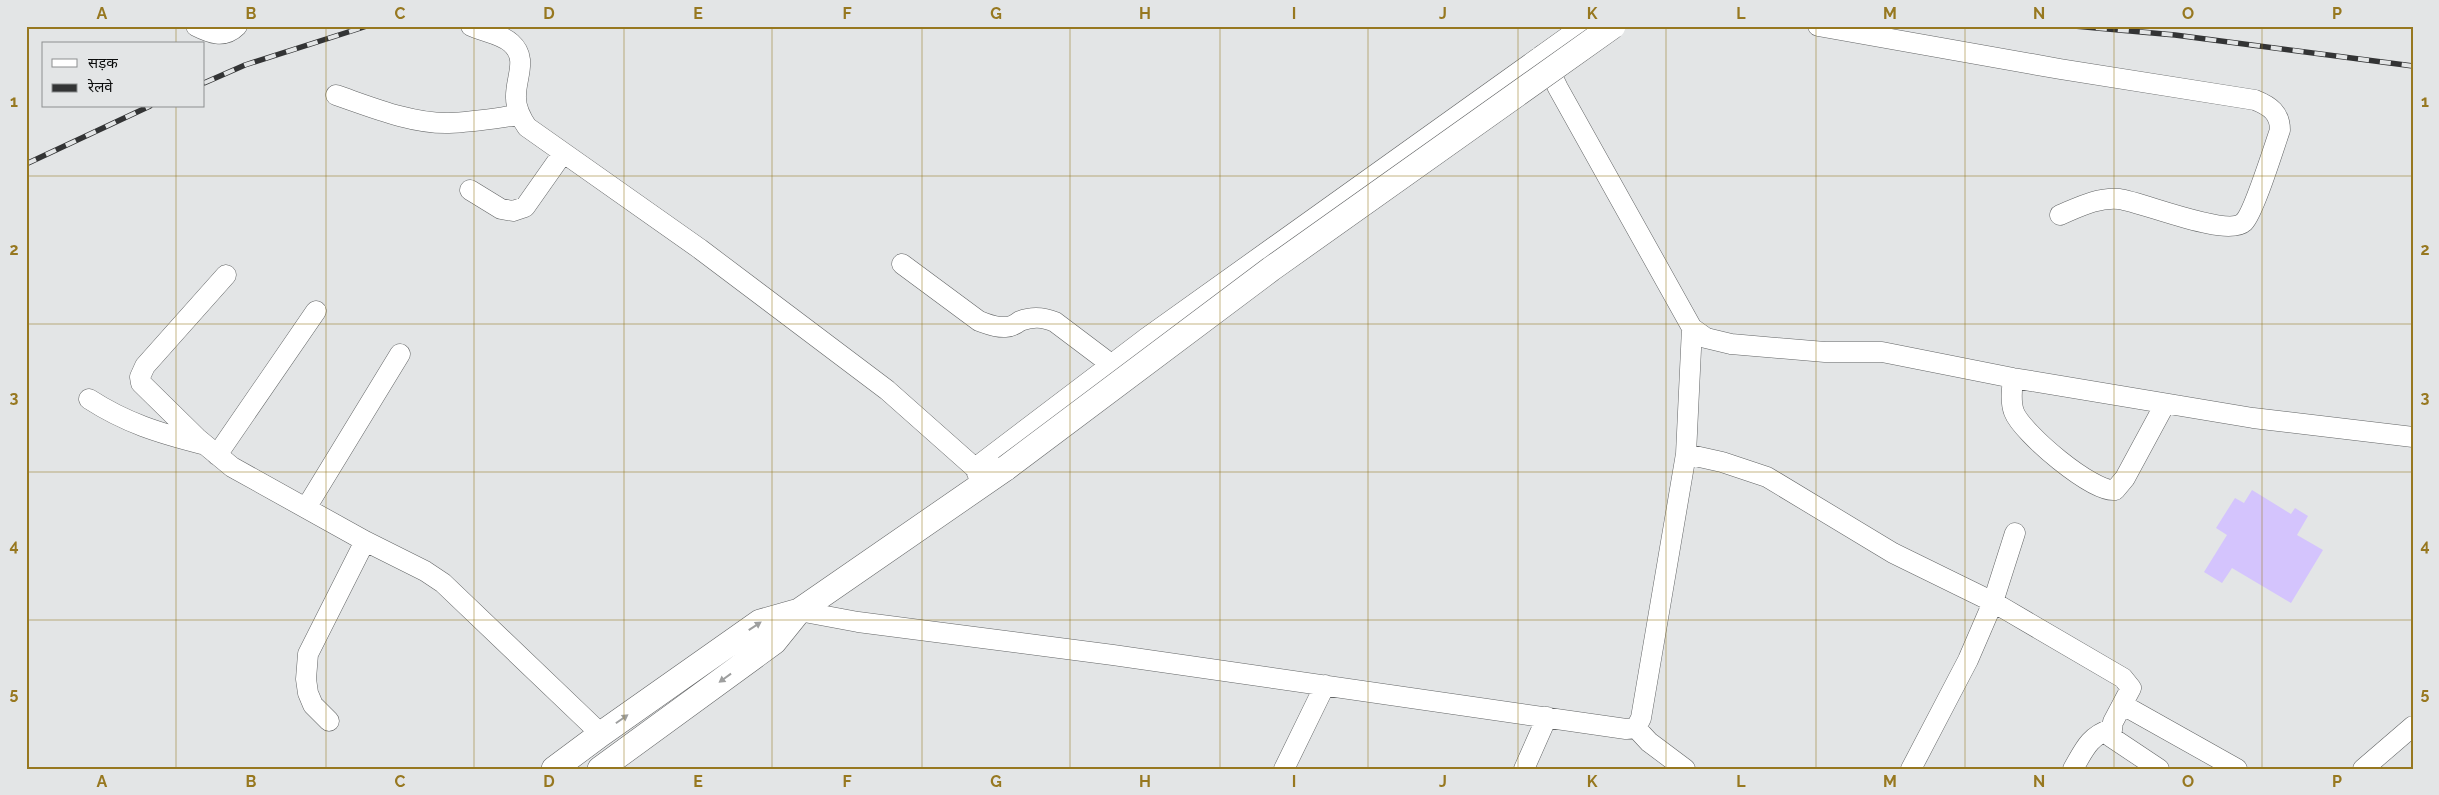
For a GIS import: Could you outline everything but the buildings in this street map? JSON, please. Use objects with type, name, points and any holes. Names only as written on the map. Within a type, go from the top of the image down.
[{"type":"main road","points":[[600,769],[774,642],[799,611],[979,477],[1006,468],[1271,269],[1613,26]]},
{"type":"main road","points":[[554,769],[760,622],[799,611]]},
{"type":"street","points":[[196,26],[210,33],[222,35],[237,26]]},
{"type":"street","points":[[471,26],[510,42],[518,52],[521,60],[516,97],[519,115],[527,127],[700,249],[887,390],[979,477],[1112,365],[1583,26]]},
{"type":"street","points":[[1818,26],[2060,69],[2255,100],[2274,111],[2280,120],[2280,130],[2252,207],[2244,222],[2237,226],[2213,225],[2119,199],[2090,202],[2060,215]]},
{"type":"street","points":[[1542,55],[1558,88],[1692,328],[1706,338],[1731,344],[1825,352],[1882,352],[2013,378],[2165,404],[2253,418],[2413,437]]},
{"type":"street","points":[[336,95],[420,120],[448,123],[519,115]]},
{"type":"street","points":[[470,190],[501,209],[513,211],[525,207],[563,153]]},
{"type":"street","points":[[902,264],[979,321],[993,326],[1008,328],[1022,320],[1044,318],[1055,322],[1112,365]]},
{"type":"street","points":[[226,275],[145,366],[140,377],[141,383],[211,450],[232,467],[365,542],[418,568],[443,583],[601,734]]},
{"type":"street","points":[[211,450],[316,311]]},
{"type":"street","points":[[1636,728],[1641,718],[1686,454],[1692,328]]},
{"type":"street","points":[[306,508],[400,354]]},
{"type":"street","points":[[2013,378],[2012,406],[2022,427],[2031,437],[2092,484],[2108,491],[2115,490],[2125,478],[2165,404]]},
{"type":"street","points":[[89,399],[117,417],[211,450]]},
{"type":"street","points":[[1686,454],[1722,462],[1767,477],[1894,553],[1993,602],[2128,682],[2132,688],[2111,729],[2111,737],[2159,769]]},
{"type":"street","points":[[1912,769],[1968,660],[1993,602],[2015,533]]},
{"type":"street","points":[[330,721],[314,705],[308,693],[306,679],[308,654],[365,542]]},
{"type":"street","points":[[799,611],[858,622],[1325,685],[1626,729],[1636,728]]},
{"type":"street","points":[[1284,769],[1325,685]]},
{"type":"street","points":[[2123,705],[2237,769]]},
{"type":"street","points":[[1524,769],[1547,717]]},
{"type":"street","points":[[2363,769],[2413,726]]},
{"type":"street","points":[[1636,728],[1649,742],[1685,769]]},
{"type":"street","points":[[2073,769],[2091,739],[2098,733],[2111,729]]},
{"type":"railway","points":[[205,83],[245,65],[367,26]]},
{"type":"railway","points":[[2074,26],[2175,35],[2413,66]]},
{"type":"railway","points":[[26,164],[146,108]]}]
